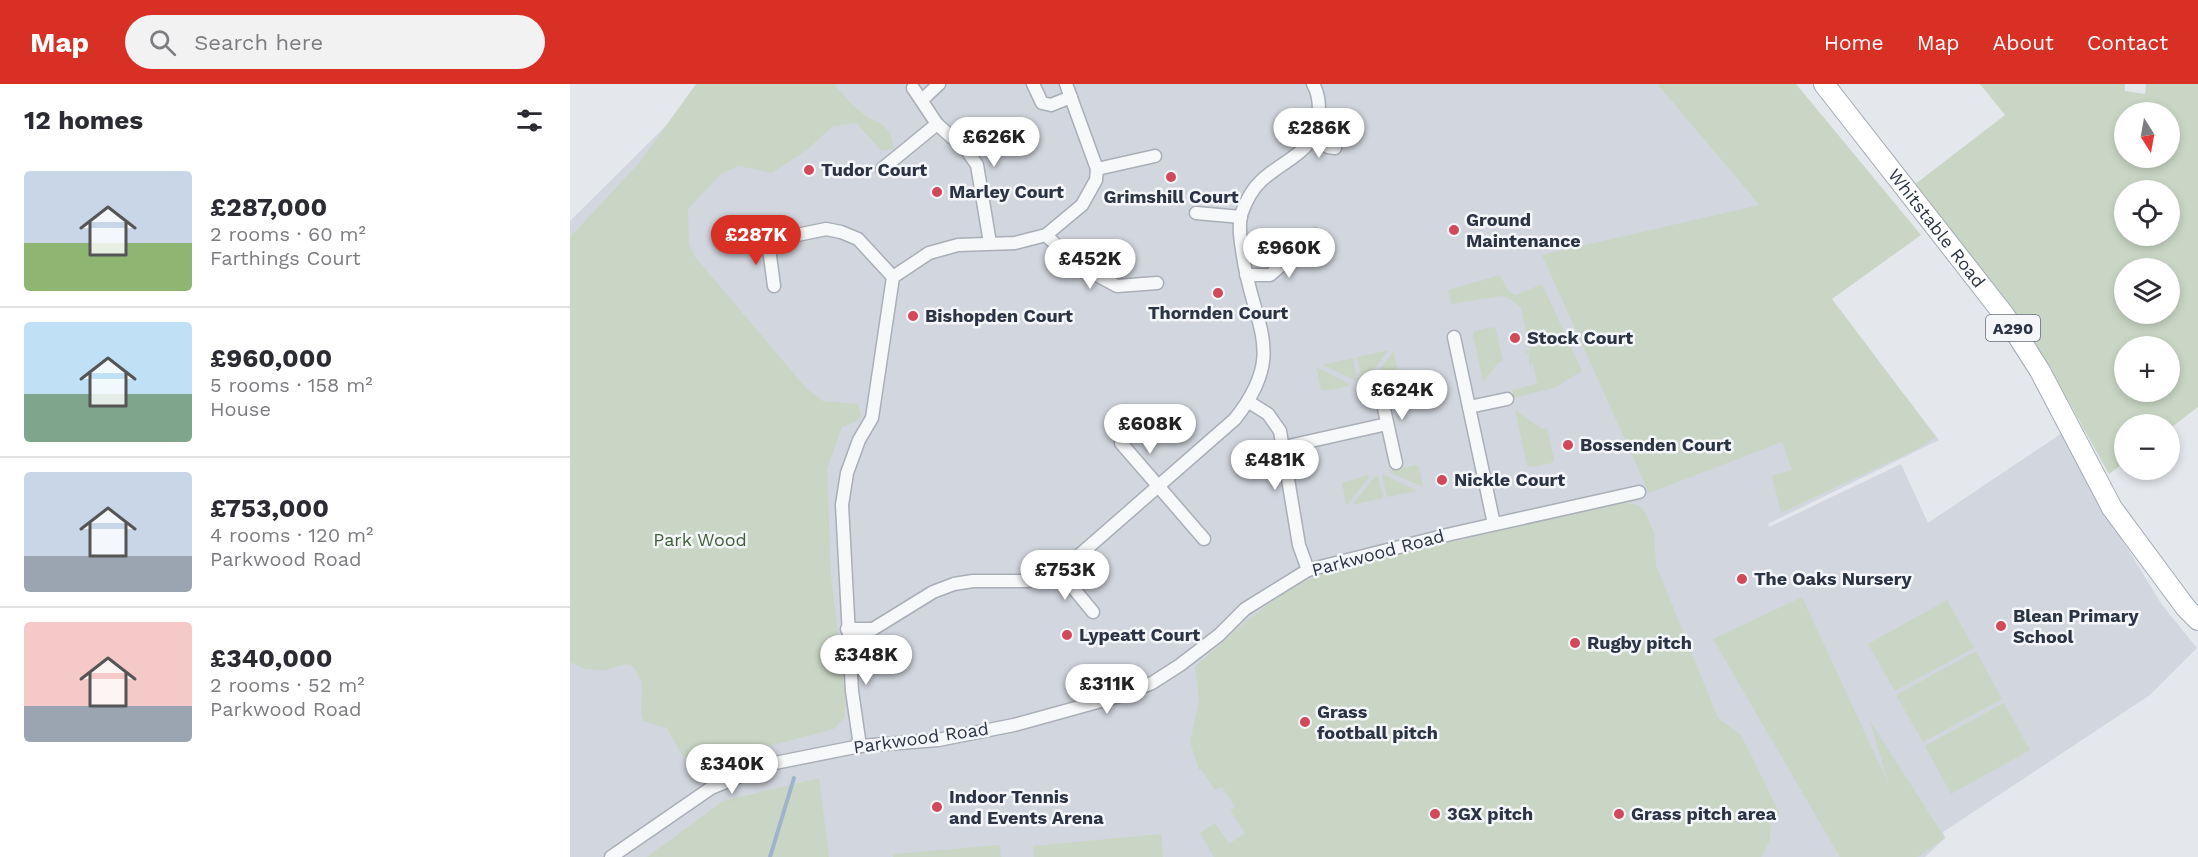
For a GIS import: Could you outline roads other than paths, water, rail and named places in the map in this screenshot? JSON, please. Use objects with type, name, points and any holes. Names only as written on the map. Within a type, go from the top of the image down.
[{"type":"main road","name":"Whitstable Road","points":[[1824,84],[2005,315],[2040,371],[2112,508],[2198,620]]},
{"type":"street","points":[[922,100],[939,84]]},
{"type":"street","points":[[1033,84],[1042,103],[1051,105],[1071,97]]},
{"type":"street","points":[[860,746],[852,691],[847,629],[842,505],[847,473],[859,440],[872,418],[893,277],[929,253],[958,246],[1015,243],[1046,235],[1082,205],[1096,180],[1097,169],[1066,84]]},
{"type":"street","points":[[847,629],[873,629],[933,591],[954,584],[973,581],[1026,581],[1045,578],[1060,572],[1236,419],[1249,402],[1264,368],[1261,329],[1246,275],[1240,238],[1241,217],[1249,197],[1262,180],[1295,156],[1314,138],[1319,102],[1313,84]]},
{"type":"street","points":[[913,88],[937,124],[968,153],[977,165],[990,243]]},
{"type":"street","points":[[882,169],[937,124]]},
{"type":"street","points":[[1314,138],[1328,147],[1335,148]]},
{"type":"street","points":[[1097,169],[1155,156]]},
{"type":"street","points":[[1196,213],[1241,217]]},
{"type":"street","points":[[732,242],[768,241],[809,231],[841,232],[858,239],[893,277]]},
{"type":"street","points":[[1046,235],[1074,263],[1125,291],[1157,283]]},
{"type":"street","points":[[1246,275],[1270,275],[1316,235]]},
{"type":"street","points":[[768,241],[774,286]]},
{"type":"street","points":[[1454,337],[1494,524]]},
{"type":"street","points":[[1379,386],[1396,463]]},
{"type":"street","points":[[1469,407],[1507,399]]},
{"type":"street","points":[[1249,402],[1268,414],[1277,424],[1284,447],[1299,545],[1308,570]]},
{"type":"street","points":[[1284,447],[1387,424]]},
{"type":"street","points":[[1121,443],[1204,539]]},
{"type":"street","name":"Parkwood Road","points":[[611,857],[711,788],[770,764],[860,746],[938,740],[1014,725],[1123,695],[1152,683],[1180,665],[1219,635],[1245,609],[1308,570],[1494,524],[1638,492]]},
{"type":"street","points":[[1060,572],[1093,612]]},
{"type":"waterway","points":[[770,857],[794,778]]},
{"type":"place","name":"Tudor Court","points":[[809,170]]},
{"type":"place","name":"Grimshill Court","points":[[1171,177]]},
{"type":"place","name":"Marley Court","points":[[937,192]]},
{"type":"place","name":"Ground Maintenance","points":[[1454,230]]},
{"type":"place","name":"Thornden Court","points":[[1218,293]]},
{"type":"place","name":"Bishopden Court","points":[[913,316]]},
{"type":"place","name":"Stock Court","points":[[1515,338]]},
{"type":"place","name":"Bossenden Court","points":[[1568,445]]},
{"type":"place","name":"Nickle Court","points":[[1442,480]]},
{"type":"place","name":"The Oaks Nursery","points":[[1742,579]]},
{"type":"place","name":"Blean Primary School","points":[[2001,626]]},
{"type":"place","name":"Lypeatt Court","points":[[1067,635]]},
{"type":"place","name":"Rugby pitch","points":[[1575,643]]},
{"type":"place","name":"Grass football pitch","points":[[1305,722]]},
{"type":"place","name":"Indoor Tennis and Events Arena","points":[[937,807]]},
{"type":"place","name":"3GX pitch","points":[[1435,814]]},
{"type":"place","name":"Grass pitch area","points":[[1619,814]]},
{"type":"park label","name":"Park Wood","points":[[700,540]]}]
